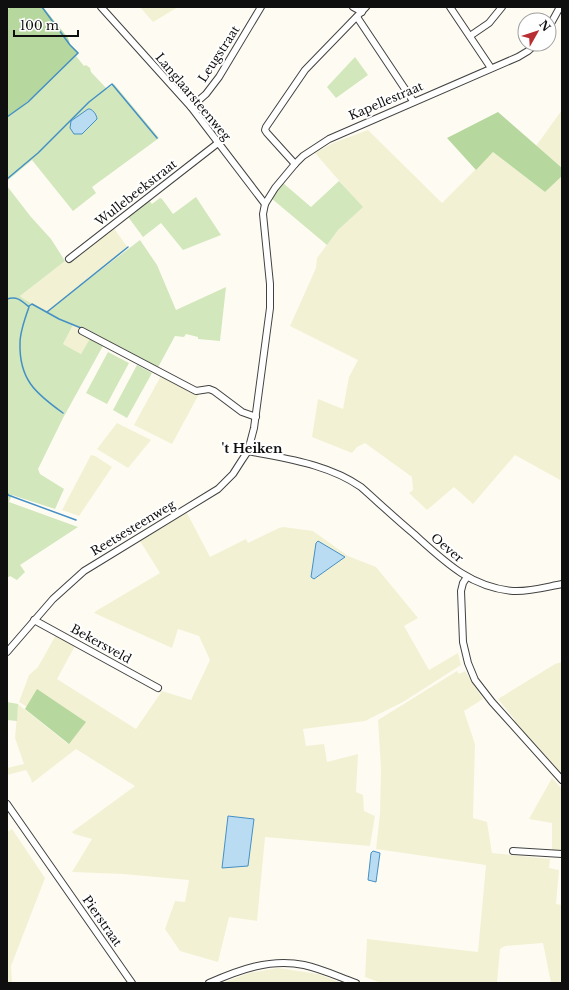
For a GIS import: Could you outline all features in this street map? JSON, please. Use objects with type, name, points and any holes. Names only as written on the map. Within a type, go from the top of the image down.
[{"type":"street","name":"Langlaarsteenweg","points":[[101,7],[190,108],[265,204]]},
{"type":"street","name":"Leugstraat","points":[[190,108],[206,94],[219,77],[260,7]]},
{"type":"street","points":[[353,7],[359,14],[413,101]]},
{"type":"street","points":[[295,164],[268,133],[266,127],[305,70],[366,7]]},
{"type":"street","points":[[450,7],[491,68]]},
{"type":"street","points":[[470,36],[489,23],[502,7]]},
{"type":"street","name":"Kapellestraat","points":[[265,204],[274,188],[295,164],[308,152],[329,139],[413,101],[518,57],[526,52]]},
{"type":"street","name":"Wullebeekstraat","points":[[69,260],[218,143]]},
{"type":"street","name":"Reetsesteenweg","points":[[7,652],[61,591],[84,571],[218,488],[233,474],[248,451],[256,417],[270,308],[270,284],[263,214],[265,204]]},
{"type":"street","points":[[82,331],[196,391],[209,389],[214,391],[242,412],[256,417]]},
{"type":"street","name":"Oever","points":[[248,451],[319,467],[346,478],[361,487],[450,566],[467,577],[461,591],[463,642],[467,661],[475,680],[492,702],[562,780]]},
{"type":"street","points":[[467,577],[488,586],[514,591],[532,590],[562,584]]},
{"type":"street","name":"Bekersveld","points":[[34,620],[158,688]]},
{"type":"street","name":"Pierstraat","points":[[7,804],[132,983]]},
{"type":"street","points":[[513,851],[562,854]]},
{"type":"street","points":[[209,983],[233,972],[249,967],[263,964],[282,963],[303,965],[318,969],[356,983]]},
{"type":"shaded area","points":[[140,7],[178,7],[153,22]]},
{"type":"shaded area","points":[[562,110],[562,168],[536,146]]},
{"type":"shaded area","points":[[368,130],[442,203],[493,152],[545,192],[562,176],[562,481],[515,455],[473,504],[454,487],[427,510],[409,493],[413,490],[412,477],[365,443],[357,447],[352,453],[312,437],[318,399],[343,409],[349,377],[358,360],[290,326],[316,268],[317,258],[338,230],[362,207],[315,153],[333,143]]},
{"type":"shaded area","points":[[113,227],[128,248],[47,312],[29,303],[20,296],[65,261],[67,263]]},
{"type":"shaded area","points":[[73,325],[92,335],[81,354],[63,344]]},
{"type":"shaded area","points":[[162,374],[199,394],[172,444],[134,425]]},
{"type":"shaded area","points":[[117,423],[151,440],[128,468],[97,449]]},
{"type":"shaded area","points":[[91,455],[112,467],[79,516],[62,510]]},
{"type":"shaded area","points":[[187,513],[210,557],[246,539],[248,543],[281,527],[313,531],[348,556],[376,567],[418,618],[404,626],[429,670],[458,653],[461,665],[403,702],[365,721],[303,729],[306,746],[324,744],[327,762],[358,754],[356,792],[363,795],[364,811],[375,816],[370,846],[265,837],[257,921],[229,917],[218,962],[180,951],[165,929],[175,901],[185,902],[189,880],[123,874],[72,872],[92,839],[74,834],[72,832],[135,786],[76,749],[32,783],[26,770],[7,775],[7,768],[24,764],[15,738],[18,704],[68,744],[37,690],[27,707],[19,702],[29,675],[38,667],[57,633],[76,644],[57,679],[136,729],[162,691],[191,700],[210,660],[199,636],[178,629],[172,648],[94,613],[160,573],[140,541]]},
{"type":"shaded area","points":[[562,662],[562,780],[511,723],[515,720],[498,699],[555,664]]},
{"type":"shaded area","points":[[457,671],[459,674],[465,671],[483,699],[464,711],[475,744],[473,818],[487,822],[492,853],[550,859],[549,868],[559,870],[556,904],[562,905],[562,983],[551,983],[543,943],[505,946],[500,949],[497,983],[381,983],[365,977],[367,939],[478,952],[486,865],[376,849],[380,814],[381,769],[378,720]]},
{"type":"shaded area","points":[[552,778],[562,789],[562,853],[552,853],[552,823],[529,819]]},
{"type":"shaded area","points":[[12,829],[45,878],[11,966],[12,983],[7,983],[7,832]]},
{"type":"shaded area","points":[[278,968],[318,974],[342,983],[222,983],[249,973]]},
{"type":"green space","points":[[10,7],[43,7],[68,38],[70,44],[79,53],[38,93],[7,117],[7,10]]},
{"type":"green space","points":[[76,56],[84,66],[86,65],[90,68],[91,72],[107,89],[114,84],[159,138],[92,187],[96,193],[73,211],[32,160],[7,181],[7,117],[17,111],[34,96]]},
{"type":"green space","points":[[355,57],[368,75],[336,98],[327,87]]},
{"type":"green space","points":[[498,112],[562,168],[562,176],[545,192],[493,152],[476,170],[447,138]]},
{"type":"green space","points":[[339,181],[363,207],[338,230],[327,245],[271,198],[283,183],[311,207]]},
{"type":"green space","points":[[7,186],[31,217],[51,239],[65,261],[20,296],[30,303],[47,311],[140,240],[157,265],[176,310],[226,287],[220,341],[198,339],[198,337],[186,334],[184,337],[175,336],[156,371],[104,344],[63,418],[38,469],[40,474],[64,489],[55,509],[12,495],[9,502],[78,527],[20,565],[25,572],[17,580],[10,576],[7,578]],"holes":[[[73,325],[92,335],[81,354],[63,344]]]},
{"type":"green space","points":[[196,197],[221,235],[183,250],[161,223],[143,237],[129,218],[129,215],[148,199],[152,204],[160,198],[162,199],[173,214]]},
{"type":"green space","points":[[108,352],[129,363],[107,404],[86,393]]},
{"type":"green space","points":[[137,365],[152,373],[127,418],[113,410]]},
{"type":"green space","points":[[37,689],[86,722],[69,744],[25,709]]},
{"type":"green space","points":[[7,702],[18,704],[17,721],[7,720]]},
{"type":"water","points":[[88,109],[94,112],[97,119],[82,134],[74,134],[70,128],[71,121]]},
{"type":"water","points":[[318,541],[345,557],[314,579],[311,577],[316,543]]},
{"type":"water","points":[[228,816],[254,819],[248,866],[222,868]]},
{"type":"water","points":[[373,851],[380,853],[376,882],[368,880],[371,853]]},
{"type":"waterway","points":[[7,117],[28,102],[78,53],[70,45],[42,7]]},
{"type":"waterway","points":[[7,179],[38,153],[89,102],[112,84],[157,138]]},
{"type":"waterway","points":[[47,312],[128,247]]},
{"type":"waterway","points":[[7,299],[19,299],[29,307],[24,320],[20,339],[20,356],[26,376],[37,392],[63,413]]},
{"type":"waterway","points":[[29,306],[32,304],[59,319],[81,328]]},
{"type":"waterway","points":[[7,492],[8,495],[76,520]]},
{"type":"district","name":"'t Heiken","points":[[252,448]]}]
